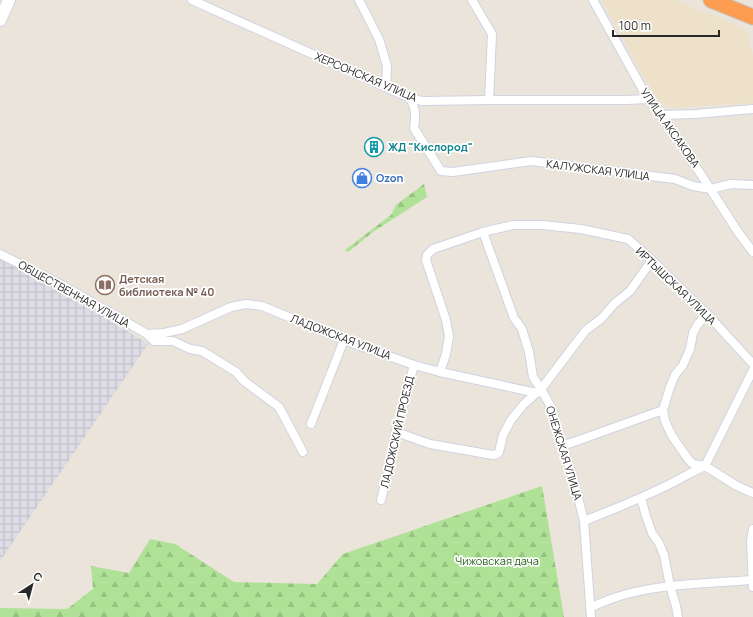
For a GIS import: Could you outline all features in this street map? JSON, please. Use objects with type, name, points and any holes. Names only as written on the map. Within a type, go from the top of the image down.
[{"type":"highway","points":[[711,0],[753,17]]},
{"type":"street","points":[[0,20],[9,0]]},
{"type":"street","name":"ХЕРСОНСКАЯ УЛИЦА","points":[[192,0],[410,98],[422,101],[648,99]]},
{"type":"street","points":[[359,0],[379,39],[387,66],[386,87]]},
{"type":"street","points":[[472,0],[492,34],[489,100]]},
{"type":"street","name":"УЛИЦА АКСАКОВА","points":[[593,0],[648,99],[661,115],[738,232],[753,252]]},
{"type":"street","name":"КАЛУЖСКАЯ УЛИЦА","points":[[410,98],[415,108],[416,120],[414,128],[441,171],[453,172],[531,161],[675,179],[693,186],[711,189],[731,184],[753,185]]},
{"type":"street","points":[[661,115],[695,114],[753,109]]},
{"type":"street","name":"ИРТЫШСКАЯ УЛИЦА","points":[[440,372],[446,354],[449,336],[446,320],[426,260],[427,254],[433,249],[483,232],[513,225],[542,225],[581,229],[628,239],[652,260],[707,314],[753,364]]},
{"type":"street","name":"ОНЕЖСКАЯ УЛИЦА","points":[[483,232],[514,318],[522,329],[529,352],[533,377],[539,391],[551,407],[573,478],[584,521],[591,617]]},
{"type":"street","name":"ОБЩЕСТВЕННАЯ УЛИЦА","points":[[0,254],[62,285],[147,334],[154,341],[173,341],[190,349],[202,351],[236,372],[244,381],[279,407],[303,452]]},
{"type":"street","points":[[396,432],[430,444],[493,455],[497,454],[499,452],[502,435],[511,420],[524,404],[539,391],[586,330],[630,291],[652,260]]},
{"type":"street","name":"ЛАДОЖСКАЯ УЛИЦА","points":[[147,334],[164,333],[182,329],[231,307],[246,304],[262,306],[344,340],[414,365],[440,372],[539,391]]},
{"type":"street","points":[[707,314],[698,324],[693,333],[690,349],[683,365],[675,375],[670,387],[663,410],[665,421],[672,436],[693,464],[705,466],[737,486],[753,493]]},
{"type":"street","points":[[311,424],[344,340]]},
{"type":"street","name":"ЛАДОЖСКИЙ ПРОЕЗД","points":[[381,500],[396,432],[414,365]]},
{"type":"street","points":[[584,521],[641,498],[705,466],[753,370]]},
{"type":"street","points":[[562,445],[663,410]]},
{"type":"street","points":[[641,498],[652,533],[659,543],[664,555],[678,617]]},
{"type":"street","points":[[590,608],[623,595],[670,586],[753,582],[751,541],[753,529]]},
{"type":"shaded area","points":[[602,0],[674,0],[746,29],[753,56],[753,103],[672,108],[661,103],[654,95]]},
{"type":"shaded area","points":[[0,257],[85,305],[148,344],[0,561]]},
{"type":"green space","points":[[424,184],[427,197],[373,232],[348,252],[345,250],[391,215],[396,205]]},
{"type":"green space","name":"Чижовская дача","points":[[542,486],[564,617],[0,617],[0,608],[67,609],[93,589],[91,566],[129,573],[150,539],[175,544],[234,582],[317,584],[343,554]]},
{"type":"place","name":"ЖД \"Кислород\"","points":[[374,147]]},
{"type":"place","name":"Ozon","points":[[362,178]]},
{"type":"place","name":"Детская библиотека № 40","points":[[105,285]]}]
